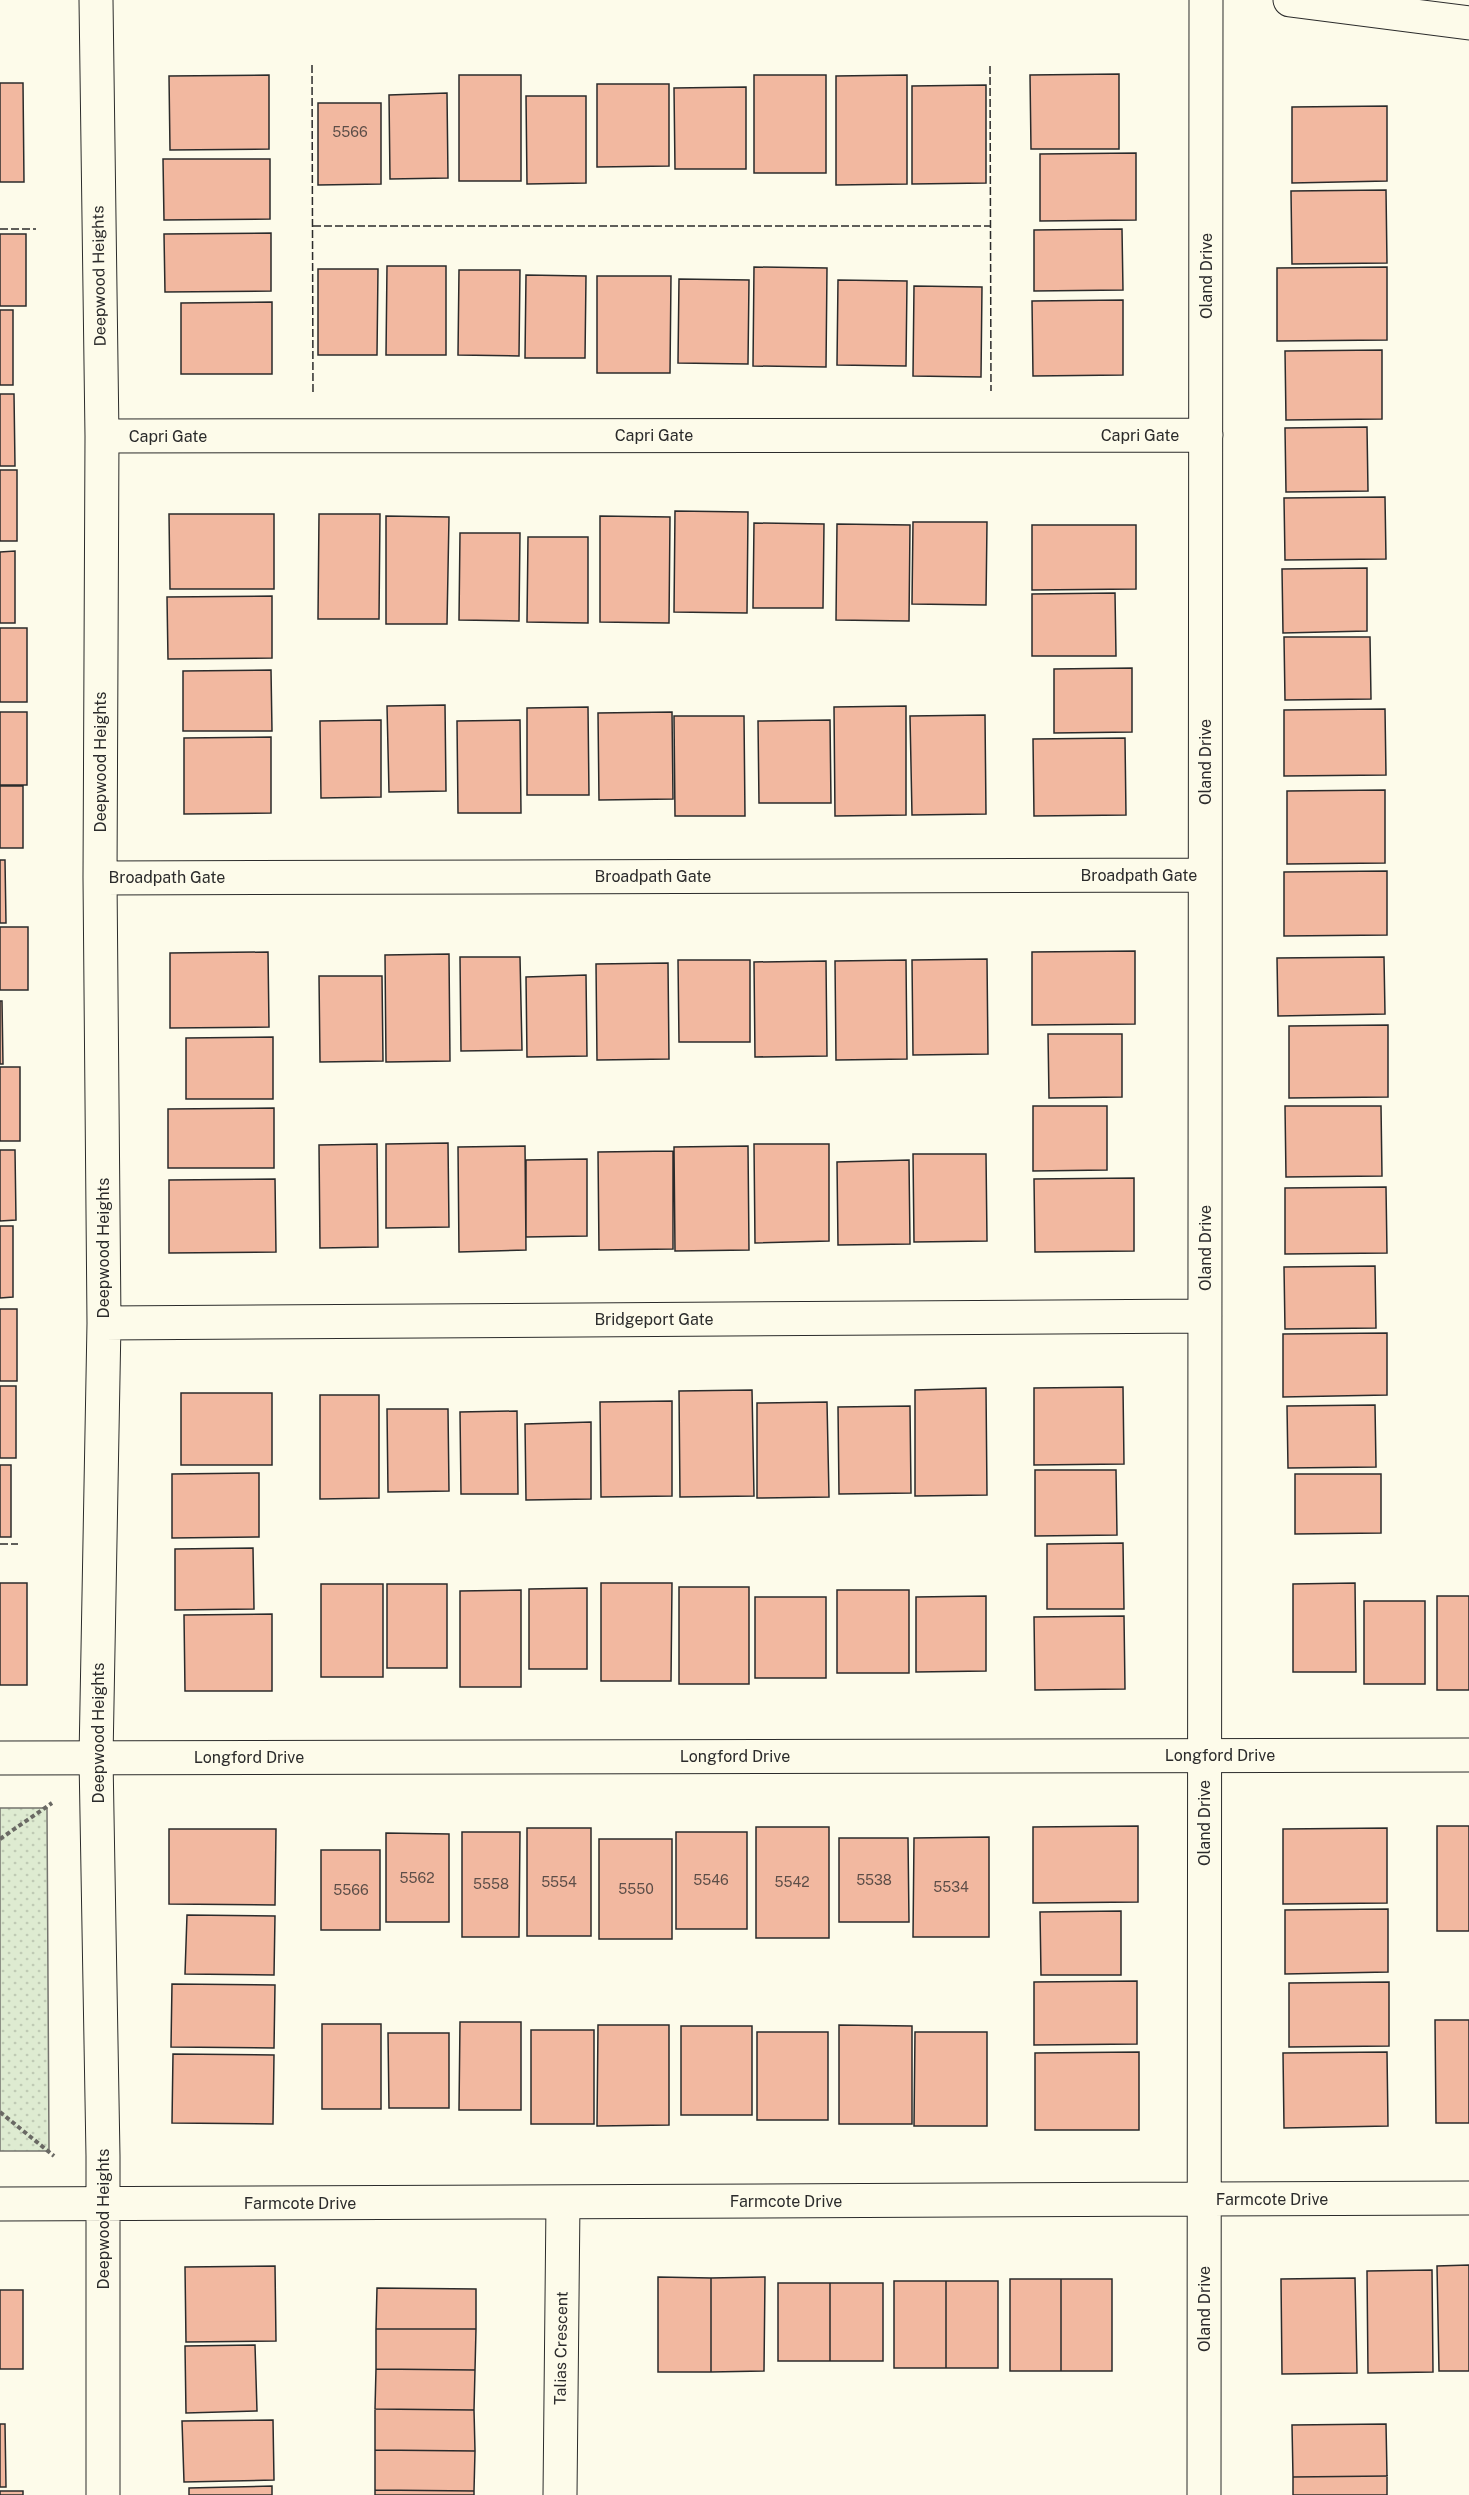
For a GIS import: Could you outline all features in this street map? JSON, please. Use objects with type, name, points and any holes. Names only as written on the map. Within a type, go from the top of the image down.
[{"type":"street","name":"Deepwood Heights","points":[[96,0],[102,436],[100,878],[104,1323],[96,1758],[104,2204],[103,2495]]},
{"type":"street","name":"Oland Drive","points":[[1204,2495],[1206,0]]},
{"type":"street","points":[[1290,0],[1469,23]]},
{"type":"street","name":"Capri Gate","points":[[102,436],[1206,435]]},
{"type":"street","name":"Broadpath Gate","points":[[100,878],[1205,875]]},
{"type":"street","name":"Bridgeport Gate","points":[[104,1323],[1205,1316]]},
{"type":"street","name":"Longford Drive","points":[[0,1758],[1469,1755]]},
{"type":"street","name":"Farmcote Drive","points":[[0,2204],[1469,2198]]},
{"type":"street","name":"Talias Crescent","points":[[560,2495],[563,2202]]},
{"type":"path","points":[[0,1839],[52,1803]]},
{"type":"path","points":[[0,2112],[54,2156]]},
{"type":"green space","points":[[0,1808],[47,1808],[49,2151],[0,2151]]},
{"type":"building","points":[[1119,74],[1119,149],[1031,149],[1030,75]]},
{"type":"building","points":[[269,75],[269,149],[170,150],[169,76]]},
{"type":"building","points":[[459,75],[521,75],[521,181],[459,181]]},
{"type":"building","points":[[754,75],[826,75],[826,173],[754,173]]},
{"type":"building","points":[[907,75],[907,184],[836,185],[836,76]]},
{"type":"building","points":[[0,83],[23,83],[24,182],[0,182]]},
{"type":"building","points":[[597,84],[669,84],[669,166],[597,167]]},
{"type":"building","points":[[986,85],[986,183],[912,184],[912,86]]},
{"type":"building","points":[[746,87],[746,169],[675,169],[674,88]]},
{"type":"building","points":[[447,93],[448,178],[390,179],[389,95]]},
{"type":"building","points":[[526,96],[586,96],[586,183],[527,184]]},
{"type":"building","points":[[318,103],[381,103],[381,184],[318,185]]},
{"type":"building","points":[[1387,106],[1387,181],[1292,183],[1292,107]]},
{"type":"building","points":[[1136,153],[1136,220],[1040,221],[1040,154]]},
{"type":"building","points":[[163,159],[270,159],[270,219],[164,220]]},
{"type":"building","points":[[1386,190],[1387,263],[1292,264],[1291,191]]},
{"type":"building","points":[[1122,229],[1123,290],[1034,291],[1034,230]]},
{"type":"building","points":[[271,233],[271,291],[165,292],[164,234]]},
{"type":"building","points":[[0,234],[26,234],[26,306],[0,306]]},
{"type":"building","points":[[387,266],[446,266],[446,355],[386,355]]},
{"type":"building","points":[[754,267],[827,268],[826,367],[753,366]]},
{"type":"building","points":[[1387,267],[1387,340],[1277,341],[1277,268]]},
{"type":"building","points":[[318,269],[378,269],[377,355],[318,355]]},
{"type":"building","points":[[459,270],[520,270],[519,356],[458,355]]},
{"type":"building","points":[[526,275],[586,276],[585,358],[525,358]]},
{"type":"building","points":[[597,276],[671,276],[670,373],[597,373]]},
{"type":"building","points":[[679,279],[749,280],[748,364],[678,363]]},
{"type":"building","points":[[838,280],[907,281],[906,366],[837,365]]},
{"type":"building","points":[[914,286],[982,287],[981,377],[913,376]]},
{"type":"building","points":[[1123,300],[1123,375],[1033,376],[1032,301]]},
{"type":"building","points":[[272,302],[272,374],[181,374],[181,303]]},
{"type":"building","points":[[0,310],[13,310],[13,385],[0,385]]},
{"type":"building","points":[[1382,350],[1382,419],[1286,420],[1285,351]]},
{"type":"building","points":[[0,394],[14,394],[15,466],[0,466]]},
{"type":"building","points":[[1367,427],[1368,491],[1286,492],[1285,428]]},
{"type":"building","points":[[0,470],[17,470],[17,541],[0,541]]},
{"type":"building","points":[[1385,497],[1386,559],[1285,560],[1284,498]]},
{"type":"building","points":[[675,511],[748,512],[747,613],[674,612]]},
{"type":"building","points":[[169,514],[274,514],[274,589],[170,589]]},
{"type":"building","points":[[319,514],[380,514],[379,619],[318,619]]},
{"type":"building","points":[[386,516],[449,517],[447,624],[386,624]]},
{"type":"building","points":[[600,516],[670,517],[669,623],[600,622]]},
{"type":"building","points":[[913,522],[987,522],[986,605],[912,604]]},
{"type":"building","points":[[754,523],[824,524],[823,608],[753,608]]},
{"type":"building","points":[[837,524],[910,525],[909,621],[836,620]]},
{"type":"building","points":[[1032,525],[1136,525],[1136,589],[1032,590]]},
{"type":"building","points":[[460,533],[520,533],[519,621],[459,620]]},
{"type":"building","points":[[528,537],[588,537],[588,623],[527,622]]},
{"type":"building","points":[[15,551],[15,623],[0,623],[0,552]]},
{"type":"building","points":[[1367,568],[1367,631],[1283,633],[1282,569]]},
{"type":"building","points":[[1115,593],[1116,656],[1032,656],[1032,594]]},
{"type":"building","points":[[272,596],[272,658],[168,659],[167,597]]},
{"type":"building","points":[[0,628],[27,628],[27,702],[0,702]]},
{"type":"building","points":[[1284,637],[1370,637],[1371,699],[1285,700]]},
{"type":"building","points":[[1132,668],[1132,732],[1054,733],[1054,669]]},
{"type":"building","points":[[271,670],[272,731],[183,731],[183,671]]},
{"type":"building","points":[[445,705],[446,791],[389,792],[387,706]]},
{"type":"building","points":[[906,706],[906,815],[835,816],[834,707]]},
{"type":"building","points":[[588,707],[589,795],[527,795],[527,708]]},
{"type":"building","points":[[1385,709],[1386,775],[1284,776],[1284,710]]},
{"type":"building","points":[[0,712],[27,712],[27,785],[0,785]]},
{"type":"building","points":[[672,712],[673,799],[599,800],[598,713]]},
{"type":"building","points":[[985,715],[986,814],[912,815],[910,716]]},
{"type":"building","points":[[674,716],[744,716],[745,816],[675,816]]},
{"type":"building","points":[[381,720],[381,797],[321,798],[320,721]]},
{"type":"building","points":[[520,720],[521,813],[458,813],[457,721]]},
{"type":"building","points":[[830,720],[831,803],[759,803],[758,721]]},
{"type":"building","points":[[271,737],[271,813],[184,814],[184,738]]},
{"type":"building","points":[[1125,738],[1126,815],[1034,816],[1033,739]]},
{"type":"building","points":[[0,786],[23,786],[23,848],[0,848]]},
{"type":"building","points":[[1385,790],[1385,863],[1287,864],[1287,791]]},
{"type":"building","points":[[0,860],[5,860],[6,923],[0,923]]},
{"type":"building","points":[[1387,871],[1387,935],[1284,936],[1284,872]]},
{"type":"building","points":[[0,927],[28,927],[28,990],[0,990]]},
{"type":"building","points":[[1135,951],[1135,1024],[1032,1025],[1032,952]]},
{"type":"building","points":[[268,952],[269,1027],[170,1028],[170,953]]},
{"type":"building","points":[[449,954],[450,1061],[386,1062],[385,955]]},
{"type":"building","points":[[460,957],[520,957],[522,1050],[461,1051]]},
{"type":"building","points":[[1384,957],[1385,1014],[1278,1016],[1277,958]]},
{"type":"building","points":[[987,959],[988,1054],[913,1055],[912,960]]},
{"type":"building","points":[[678,960],[750,960],[750,1042],[679,1042]]},
{"type":"building","points":[[906,960],[907,1059],[836,1060],[835,961]]},
{"type":"building","points":[[826,961],[827,1056],[755,1057],[754,962]]},
{"type":"building","points":[[668,963],[669,1059],[597,1060],[596,964]]},
{"type":"building","points":[[586,975],[587,1056],[527,1057],[526,977]]},
{"type":"building","points":[[319,976],[382,976],[383,1061],[320,1062]]},
{"type":"building","points":[[0,1001],[2,1001],[3,1064],[0,1064]]},
{"type":"building","points":[[1388,1025],[1388,1097],[1289,1098],[1289,1026]]},
{"type":"building","points":[[1048,1034],[1122,1034],[1122,1097],[1049,1098]]},
{"type":"building","points":[[273,1037],[273,1099],[186,1099],[186,1038]]},
{"type":"building","points":[[0,1067],[20,1067],[20,1141],[0,1141]]},
{"type":"building","points":[[1033,1106],[1107,1106],[1107,1170],[1033,1171]]},
{"type":"building","points":[[1285,1106],[1381,1106],[1382,1176],[1286,1177]]},
{"type":"building","points":[[274,1108],[274,1168],[168,1168],[168,1109]]},
{"type":"building","points":[[448,1143],[449,1227],[386,1228],[386,1144]]},
{"type":"building","points":[[377,1144],[378,1247],[320,1248],[319,1145]]},
{"type":"building","points":[[754,1144],[829,1144],[829,1241],[755,1243]]},
{"type":"building","points":[[525,1146],[526,1250],[459,1252],[458,1147]]},
{"type":"building","points":[[748,1146],[749,1250],[675,1251],[674,1147]]},
{"type":"building","points":[[0,1150],[15,1150],[16,1220],[0,1221]]},
{"type":"building","points":[[673,1151],[673,1249],[599,1250],[598,1152]]},
{"type":"building","points":[[913,1154],[986,1154],[987,1241],[914,1242]]},
{"type":"building","points":[[587,1159],[587,1236],[526,1237],[526,1160]]},
{"type":"building","points":[[909,1160],[910,1244],[838,1245],[837,1162]]},
{"type":"building","points":[[1134,1178],[1134,1251],[1035,1252],[1034,1179]]},
{"type":"building","points":[[275,1179],[276,1252],[169,1253],[169,1180]]},
{"type":"building","points":[[1386,1187],[1387,1253],[1285,1254],[1285,1188]]},
{"type":"building","points":[[0,1226],[13,1226],[13,1297],[0,1298]]},
{"type":"building","points":[[1375,1266],[1376,1328],[1285,1329],[1284,1267]]},
{"type":"building","points":[[0,1309],[17,1309],[17,1381],[0,1381]]},
{"type":"building","points":[[1387,1333],[1387,1395],[1283,1397],[1283,1334]]},
{"type":"building","points":[[0,1386],[16,1386],[16,1458],[0,1458]]},
{"type":"building","points":[[1123,1387],[1124,1464],[1034,1465],[1034,1388]]},
{"type":"building","points":[[986,1388],[987,1495],[915,1496],[915,1390]]},
{"type":"building","points":[[752,1390],[754,1496],[680,1497],[679,1391]]},
{"type":"building","points":[[181,1393],[272,1393],[272,1465],[181,1465]]},
{"type":"building","points":[[320,1395],[379,1395],[379,1498],[320,1499]]},
{"type":"building","points":[[672,1401],[672,1496],[601,1497],[600,1402]]},
{"type":"building","points":[[827,1402],[829,1497],[757,1498],[757,1403]]},
{"type":"building","points":[[1375,1405],[1376,1467],[1288,1468],[1287,1406]]},
{"type":"building","points":[[910,1406],[911,1493],[839,1494],[838,1407]]},
{"type":"building","points":[[387,1409],[448,1409],[449,1491],[388,1492]]},
{"type":"building","points":[[517,1411],[518,1494],[461,1494],[460,1412]]},
{"type":"building","points":[[591,1422],[591,1499],[526,1500],[525,1424]]},
{"type":"building","points":[[0,1465],[11,1465],[11,1537],[0,1537]]},
{"type":"building","points":[[1035,1470],[1116,1470],[1117,1535],[1035,1536]]},
{"type":"building","points":[[259,1473],[259,1537],[172,1538],[172,1474]]},
{"type":"building","points":[[1295,1474],[1381,1474],[1381,1533],[1295,1534]]},
{"type":"building","points":[[1123,1543],[1124,1609],[1047,1609],[1047,1544]]},
{"type":"building","points":[[253,1548],[254,1609],[175,1610],[175,1549]]},
{"type":"building","points":[[0,1583],[27,1583],[27,1685],[0,1685]]},
{"type":"building","points":[[601,1583],[672,1583],[671,1681],[601,1681]]},
{"type":"building","points":[[1355,1583],[1356,1672],[1293,1672],[1293,1584]]},
{"type":"building","points":[[321,1584],[383,1584],[383,1677],[321,1677]]},
{"type":"building","points":[[387,1584],[447,1584],[447,1668],[387,1668]]},
{"type":"building","points":[[679,1587],[749,1587],[749,1684],[679,1684]]},
{"type":"building","points":[[587,1588],[587,1669],[529,1669],[529,1589]]},
{"type":"building","points":[[521,1590],[521,1687],[460,1687],[460,1591]]},
{"type":"building","points":[[837,1590],[909,1590],[909,1673],[837,1673]]},
{"type":"building","points":[[986,1596],[986,1671],[916,1672],[916,1597]]},
{"type":"building","points":[[1437,1596],[1469,1596],[1469,1690],[1437,1690]]},
{"type":"building","points":[[755,1597],[826,1597],[826,1678],[755,1678]]},
{"type":"building","points":[[1364,1601],[1425,1601],[1425,1684],[1364,1684]]},
{"type":"building","points":[[272,1614],[272,1691],[185,1691],[184,1615]]},
{"type":"building","points":[[1124,1616],[1125,1689],[1035,1690],[1034,1617]]},
{"type":"building","points":[[1138,1826],[1138,1902],[1033,1903],[1033,1827]]},
{"type":"building","points":[[1437,1826],[1469,1826],[1469,1931],[1437,1931]]},
{"type":"building","points":[[756,1827],[829,1827],[829,1938],[756,1938]]},
{"type":"building","points":[[527,1828],[591,1828],[591,1936],[527,1936]]},
{"type":"building","points":[[1387,1828],[1387,1903],[1283,1904],[1283,1829]]},
{"type":"building","points":[[169,1829],[276,1829],[275,1905],[169,1904]]},
{"type":"building","points":[[462,1832],[520,1832],[519,1937],[462,1937]]},
{"type":"building","points":[[676,1832],[747,1832],[747,1929],[676,1929]]},
{"type":"building","points":[[386,1833],[449,1834],[449,1922],[386,1922]]},
{"type":"building","points":[[989,1837],[989,1937],[913,1937],[914,1838]]},
{"type":"building","points":[[839,1838],[908,1838],[909,1922],[839,1922]]},
{"type":"building","points":[[599,1839],[672,1839],[672,1939],[599,1939]]},
{"type":"building","points":[[321,1850],[380,1850],[380,1930],[321,1930]]},
{"type":"building","points":[[1388,1909],[1388,1972],[1285,1974],[1285,1910]]},
{"type":"building","points":[[1121,1911],[1121,1975],[1041,1975],[1040,1912]]},
{"type":"building","points":[[187,1915],[275,1916],[274,1975],[185,1974]]},
{"type":"building","points":[[1137,1981],[1137,2044],[1034,2045],[1034,1982]]},
{"type":"building","points":[[1389,1982],[1389,2046],[1289,2047],[1289,1983]]},
{"type":"building","points":[[172,1984],[275,1985],[274,2048],[171,2047]]},
{"type":"building","points":[[1435,2020],[1469,2020],[1469,2123],[1436,2123]]},
{"type":"building","points":[[460,2022],[521,2022],[521,2110],[459,2110]]},
{"type":"building","points":[[322,2024],[381,2024],[381,2109],[322,2109]]},
{"type":"building","points":[[598,2025],[669,2025],[669,2125],[597,2126]]},
{"type":"building","points":[[839,2025],[912,2026],[912,2124],[839,2124]]},
{"type":"building","points":[[681,2026],[752,2026],[752,2115],[681,2115]]},
{"type":"building","points":[[531,2030],[594,2030],[594,2124],[531,2124]]},
{"type":"building","points":[[757,2032],[828,2032],[828,2120],[757,2120]]},
{"type":"building","points":[[915,2032],[987,2032],[987,2126],[914,2126]]},
{"type":"building","points":[[388,2033],[449,2033],[449,2108],[389,2108]]},
{"type":"building","points":[[1139,2052],[1139,2130],[1035,2130],[1035,2053]]},
{"type":"building","points":[[1387,2052],[1388,2126],[1284,2128],[1283,2053]]},
{"type":"building","points":[[173,2054],[274,2055],[273,2124],[172,2123]]},
{"type":"building","points":[[1469,2265],[1469,2371],[1439,2371],[1437,2266]]},
{"type":"building","points":[[275,2266],[276,2341],[186,2342],[185,2267]]},
{"type":"building","points":[[1432,2270],[1433,2372],[1368,2373],[1367,2271]]},
{"type":"building","points":[[658,2277],[711,2278],[711,2372],[658,2372]]},
{"type":"building","points":[[765,2277],[764,2371],[711,2372],[711,2278]]},
{"type":"building","points":[[1355,2278],[1357,2373],[1282,2374],[1281,2279]]},
{"type":"building","points":[[1010,2279],[1061,2279],[1061,2371],[1010,2371]]},
{"type":"building","points":[[1061,2279],[1112,2279],[1112,2371],[1061,2371]]},
{"type":"building","points":[[894,2281],[946,2281],[946,2368],[894,2368]]},
{"type":"building","points":[[946,2281],[998,2281],[998,2368],[946,2368]]},
{"type":"building","points":[[778,2283],[830,2283],[830,2361],[778,2361]]},
{"type":"building","points":[[830,2283],[883,2283],[883,2361],[830,2361]]},
{"type":"building","points":[[377,2288],[476,2289],[476,2329],[376,2329]]},
{"type":"building","points":[[0,2290],[23,2290],[23,2369],[0,2369]]},
{"type":"building","points":[[376,2329],[476,2329],[475,2370],[376,2369]]},
{"type":"building","points":[[255,2345],[257,2411],[186,2413],[185,2346]]},
{"type":"building","points":[[376,2369],[475,2370],[474,2410],[375,2409]]},
{"type":"building","points":[[375,2409],[474,2410],[475,2451],[375,2450]]},
{"type":"building","points":[[273,2420],[274,2480],[184,2482],[182,2421]]},
{"type":"building","points":[[0,2424],[5,2424],[6,2487],[0,2487]]},
{"type":"building","points":[[1386,2424],[1387,2476],[1293,2477],[1292,2425]]},
{"type":"building","points":[[375,2450],[475,2451],[474,2491],[375,2490]]},
{"type":"building","points":[[1387,2476],[1387,2495],[1293,2495],[1293,2477]]},
{"type":"building","points":[[272,2486],[272,2495],[189,2495],[189,2488]]},
{"type":"building","points":[[375,2490],[474,2491],[474,2495],[375,2495]]},
{"type":"building","points":[[0,2491],[23,2491],[23,2495],[0,2495]]},
{"type":"fence","points":[[312,65],[313,392]]},
{"type":"fence","points":[[990,66],[991,391]]},
{"type":"fence","points":[[313,226],[990,226]]},
{"type":"fence","points":[[0,229],[36,229]]},
{"type":"fence","points":[[0,1544],[18,1544]]}]
